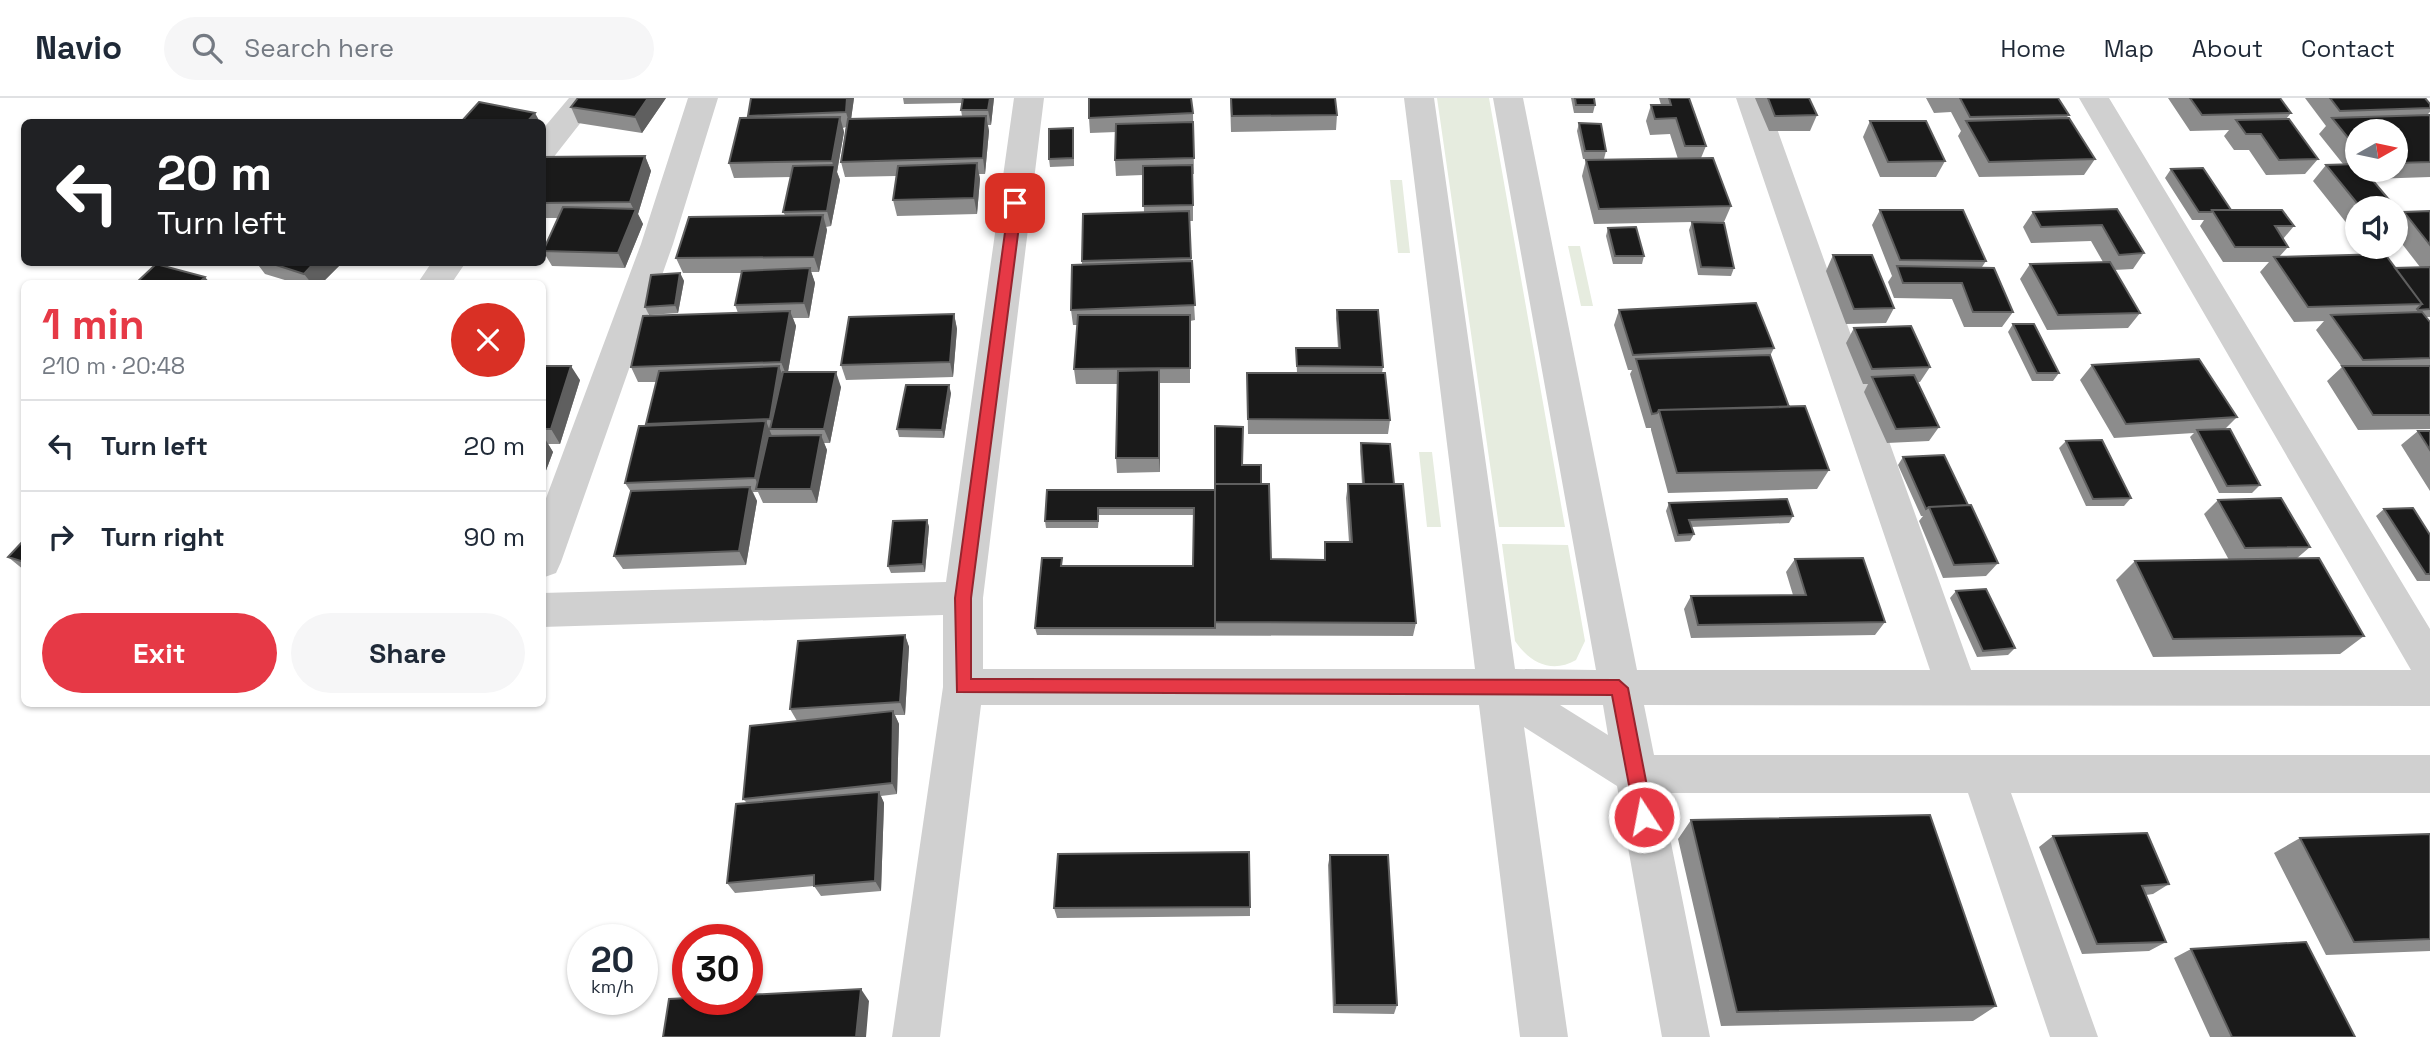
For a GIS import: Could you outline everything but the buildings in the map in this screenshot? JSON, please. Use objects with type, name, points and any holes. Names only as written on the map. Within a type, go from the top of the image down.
[{"type":"street","points":[[546,146],[585,98]]},
{"type":"street","points":[[546,551],[657,244],[703,98]]},
{"type":"street","points":[[916,1037],[963,687],[963,598],[1029,98]]},
{"type":"street","points":[[1419,98],[1544,1037]]},
{"type":"street","points":[[1508,98],[1686,1037]]},
{"type":"street","points":[[1751,98],[1957,688]]},
{"type":"street","points":[[2094,98],[2430,665]]},
{"type":"street","points":[[436,280],[447,266]]},
{"type":"street","points":[[546,610],[963,598]]},
{"type":"street","points":[[963,687],[2430,688]]},
{"type":"street","points":[[1496,688],[1635,774],[2430,774]]},
{"type":"street","points":[[1983,775],[2074,1037]]},
{"type":"shaded area","points":[[1437,98],[1489,98],[1565,527],[1499,527]]},
{"type":"shaded area","points":[[1390,180],[1402,180],[1410,253],[1398,253]]},
{"type":"shaded area","points":[[1568,246],[1580,246],[1593,306],[1581,306]]},
{"type":"shaded area","points":[[1419,452],[1432,452],[1441,527],[1427,527]]},
{"type":"shaded area","points":[[1502,544],[1568,545],[1585,641],[1576,660],[1558,666],[1542,664],[1527,655],[1515,641]]},
{"type":"route","points":[[1015,203],[963,598],[963,687],[1619,688],[1644,817]]}]
